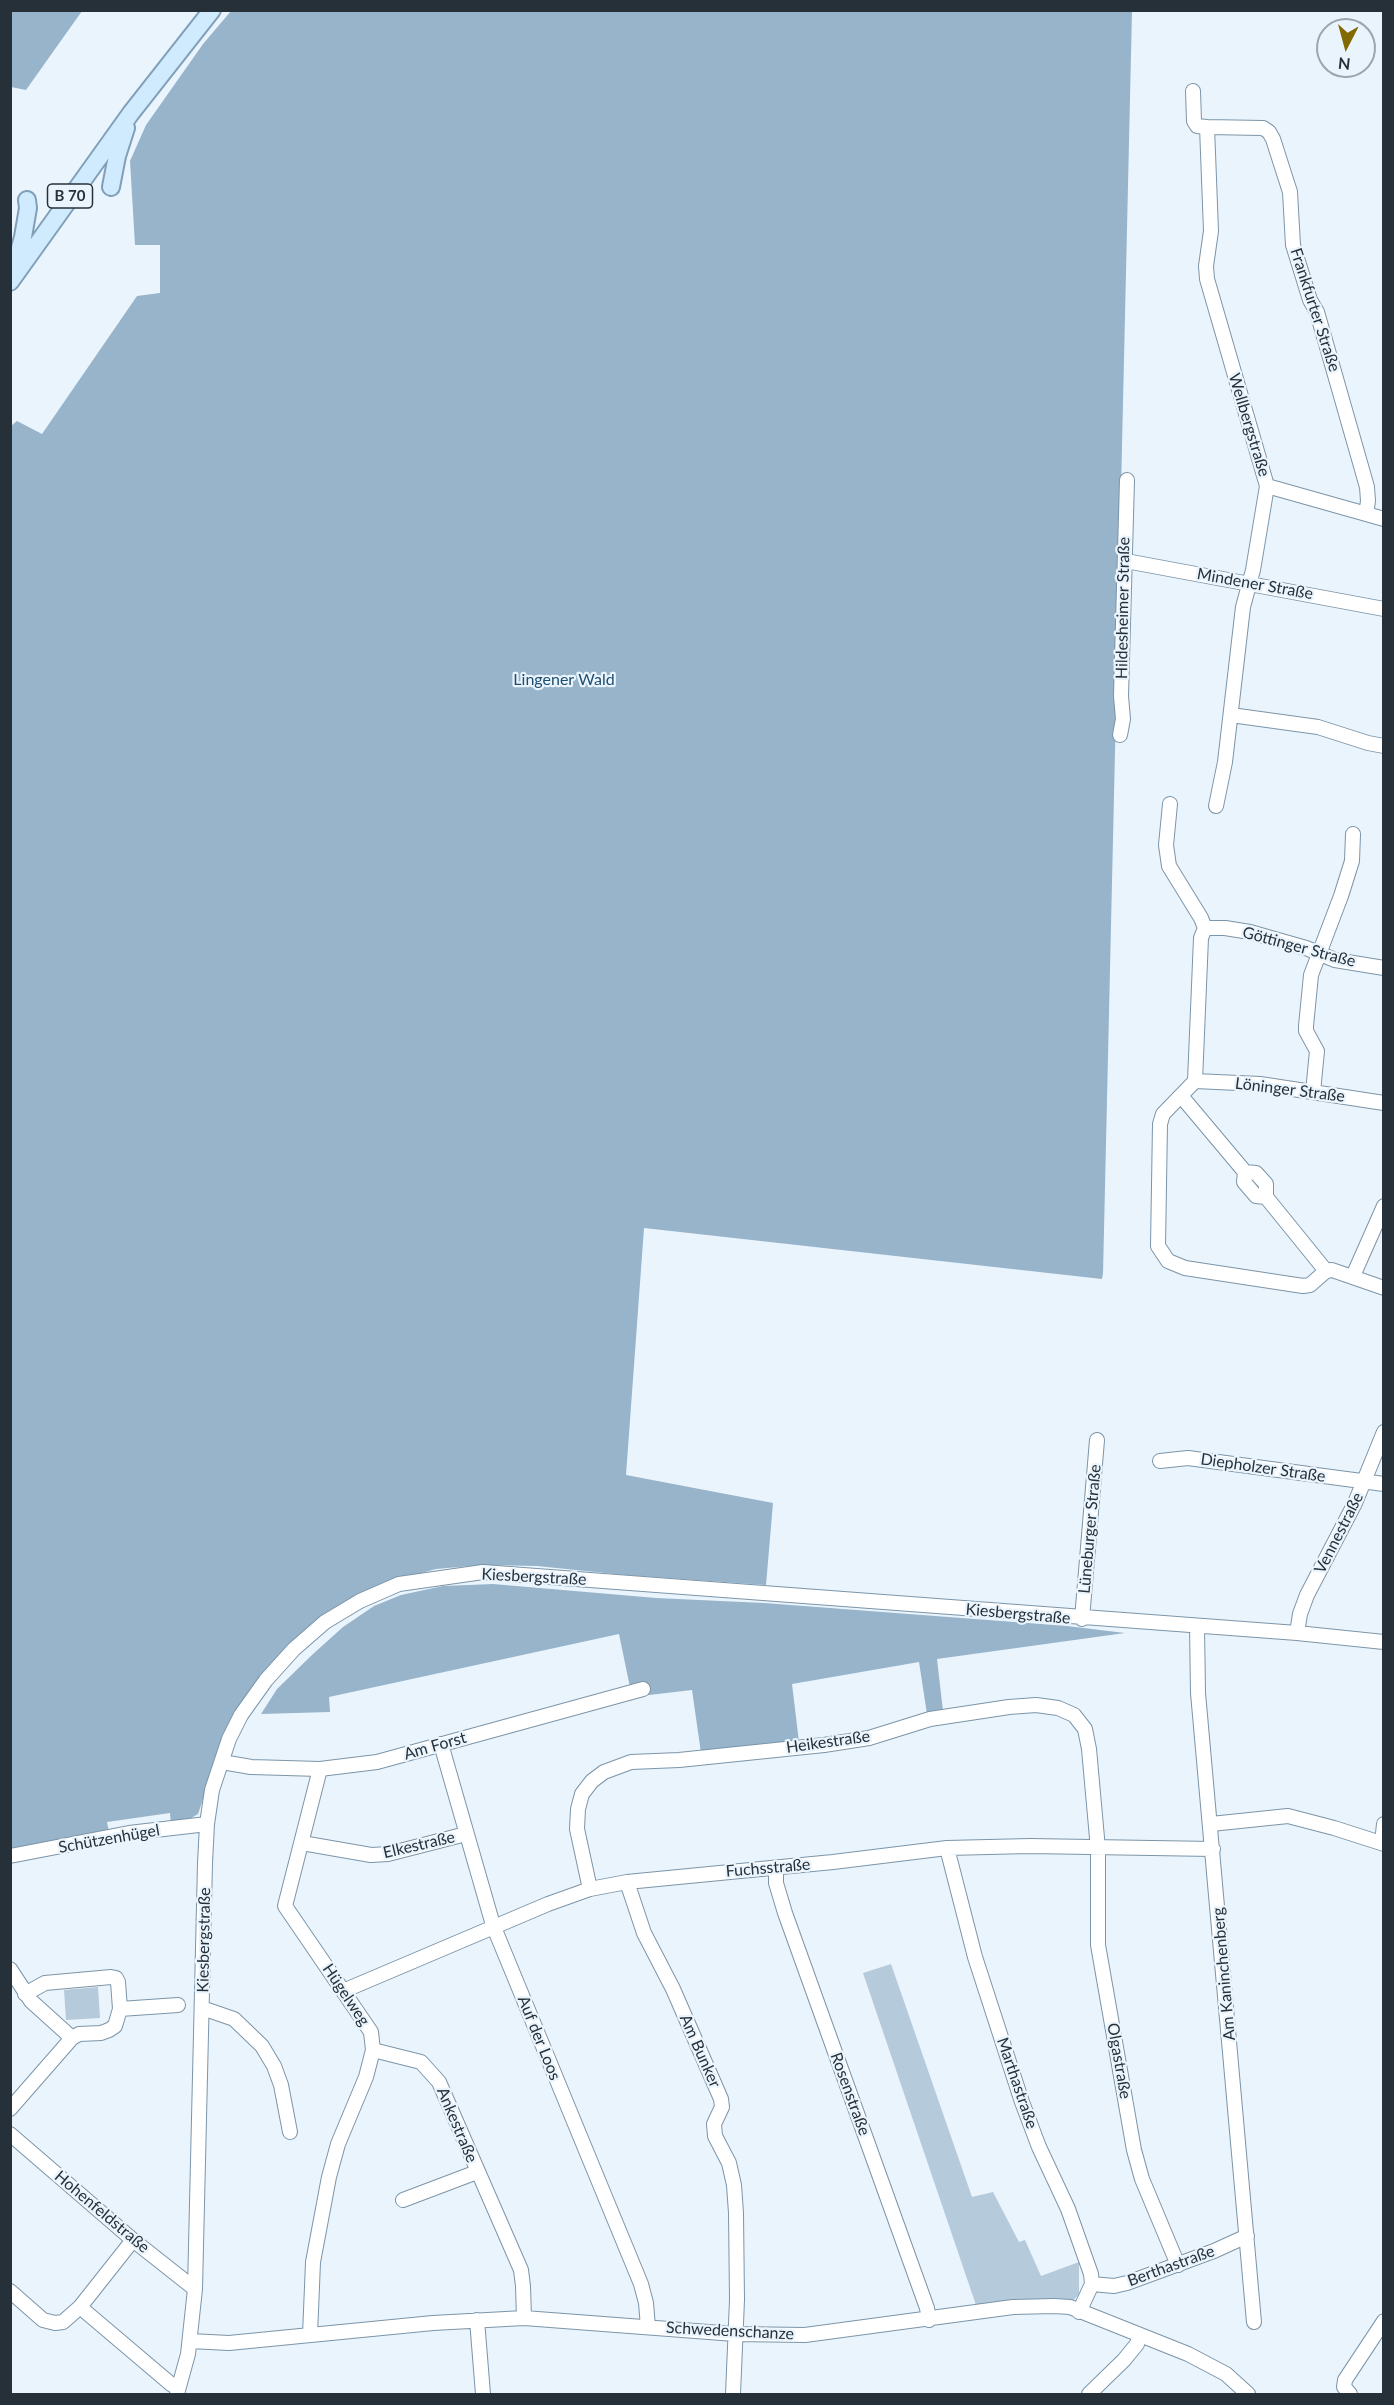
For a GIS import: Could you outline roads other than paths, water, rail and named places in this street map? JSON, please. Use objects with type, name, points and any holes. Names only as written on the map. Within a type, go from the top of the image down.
[{"type":"main road","name":"B 70","points":[[11,281],[131,113],[212,10]]},
{"type":"main road","points":[[111,187],[117,156],[131,113]]},
{"type":"main road","points":[[11,281],[23,237],[28,208],[27,200]]},
{"type":"street","points":[[1193,91],[1194,121],[1197,126],[1208,127]]},
{"type":"street","name":"Wellbergstraße","points":[[1208,127],[1212,231],[1206,266],[1207,279],[1267,486],[1238,643],[1225,762],[1216,806]]},
{"type":"street","name":"Frankfurter Straße","points":[[1208,127],[1263,128],[1269,132],[1272,139],[1290,192],[1293,245],[1310,300],[1317,312],[1367,487],[1366,514]]},
{"type":"street","name":"Hildesheimer Straße","points":[[1120,735],[1123,719],[1121,696],[1127,480]]},
{"type":"street","points":[[1267,486],[1383,519]]},
{"type":"street","name":"Mindener Straße","points":[[1126,561],[1383,609]]},
{"type":"street","points":[[1231,715],[1318,727],[1383,746]]},
{"type":"street","points":[[1170,804],[1166,846],[1169,866],[1201,918],[1204,928],[1201,938],[1195,1081],[1163,1114],[1160,1124],[1158,1246],[1162,1254],[1174,1265],[1303,1286],[1310,1285],[1326,1270]]},
{"type":"street","points":[[1313,1092],[1317,1051],[1306,1031],[1311,975],[1352,861],[1353,834]]},
{"type":"street","name":"Göttinger Straße","points":[[1204,928],[1225,928],[1250,932],[1305,948],[1335,960],[1383,968]]},
{"type":"street","name":"Löninger Straße","points":[[1195,1081],[1260,1084],[1383,1103]]},
{"type":"street","points":[[1182,1096],[1245,1172],[1256,1173],[1266,1185],[1266,1197],[1326,1270],[1353,1276],[1383,1288]]},
{"type":"street","points":[[1353,1276],[1383,1206]]},
{"type":"street","name":"Vennestraße","points":[[1297,1633],[1300,1614],[1307,1595],[1365,1481],[1383,1432]]},
{"type":"street","name":"Lüneburger Straße","points":[[1082,1619],[1097,1440]]},
{"type":"street","name":"Diepholzer Straße","points":[[1160,1461],[1188,1458],[1383,1484]]},
{"type":"street","name":"Kiesbergstraße","points":[[175,2390],[183,2379],[190,2341],[195,2289],[207,1824],[212,1790],[229,1739],[241,1715],[266,1680],[294,1649],[325,1622],[360,1601],[399,1584],[483,1572],[1082,1619],[1297,1633],[1383,1642]]},
{"type":"street","name":"Am Kaninchenberg","points":[[1197,1626],[1198,1693],[1254,2322]]},
{"type":"street","name":"Am Forst","points":[[222,1762],[250,1767],[320,1769],[377,1762],[643,1689]]},
{"type":"street","name":"Heikestraße","points":[[590,1889],[577,1829],[578,1809],[582,1794],[603,1772],[631,1762],[679,1760],[869,1738],[930,1719],[1009,1707],[1036,1705],[1058,1707],[1074,1715],[1085,1729],[1089,1749],[1098,1849]]},
{"type":"street","name":"Auf der Loos","points":[[441,1744],[493,1925],[641,2284],[646,2303],[648,2327]]},
{"type":"street","name":"Hügelweg","points":[[320,1769],[285,1906],[371,2032],[373,2050]]},
{"type":"street","points":[[1210,1824],[1288,1816],[1382,1844],[1383,1824]]},
{"type":"street","name":"Schützenhügel","points":[[10,1856],[129,1833],[207,1824]]},
{"type":"street","name":"Elkestraße","points":[[302,1843],[371,1855],[388,1854],[466,1834]]},
{"type":"street","name":"Fuchsstraße","points":[[343,1990],[493,1925],[590,1889],[627,1882],[776,1868],[947,1848],[1030,1846],[1098,1849],[1213,1849]]},
{"type":"street","name":"Marthastraße","points":[[947,1848],[975,1957],[1022,2102],[1083,2249],[1092,2284]]},
{"type":"street","name":"Olgastraße","points":[[1098,1849],[1098,1944],[1134,2150],[1142,2179],[1178,2265]]},
{"type":"street","name":"Rosenstraße","points":[[776,1868],[776,1883],[785,1913],[927,2308],[928,2320]]},
{"type":"street","name":"Am Bunker","points":[[627,1882],[644,1933],[673,1989],[722,2098],[722,2107],[714,2124],[715,2136],[729,2163],[734,2185],[737,2300],[733,2394]]},
{"type":"street","points":[[10,1969],[25,1994],[72,2038]]},
{"type":"street","points":[[10,2109],[72,2038],[79,2034],[101,2033],[110,2030],[115,2025],[120,2009],[118,1982],[116,1978],[111,1977],[45,1983],[25,1994]]},
{"type":"street","points":[[120,2009],[178,2005]]},
{"type":"street","points":[[202,2008],[234,2019],[262,2046],[274,2066],[281,2085],[290,2132]]},
{"type":"street","points":[[310,2335],[313,2262],[329,2177],[338,2144],[366,2078],[373,2050]]},
{"type":"street","name":"Ankestraße","points":[[373,2050],[422,2062],[439,2082],[521,2270],[524,2286],[524,2318]]},
{"type":"street","name":"Hohenfeldstraße","points":[[10,2134],[133,2240],[195,2289]]},
{"type":"street","name":"Ankestraße","points":[[402,2200],[477,2172]]},
{"type":"street","name":"Berthastraße","points":[[1092,2284],[1114,2286],[1178,2265],[1247,2236]]},
{"type":"street","points":[[10,2291],[48,2322],[63,2322],[80,2307],[133,2240]]},
{"type":"street","points":[[1079,2312],[1092,2284]]},
{"type":"street","name":"Schwedenschanze","points":[[190,2341],[229,2343],[477,2320],[524,2318],[735,2334],[813,2334],[1038,2306],[1070,2307],[1213,2366],[1226,2374],[1248,2394]]},
{"type":"street","points":[[80,2307],[175,2390]]},
{"type":"street","points":[[477,2320],[483,2394]]},
{"type":"street","points":[[1347,2391],[1349,2373],[1383,2320]]},
{"type":"street","points":[[1089,2394],[1124,2361],[1140,2336]]},
{"type":"park label","name":"Lingener Wald","points":[[564,680]]}]
